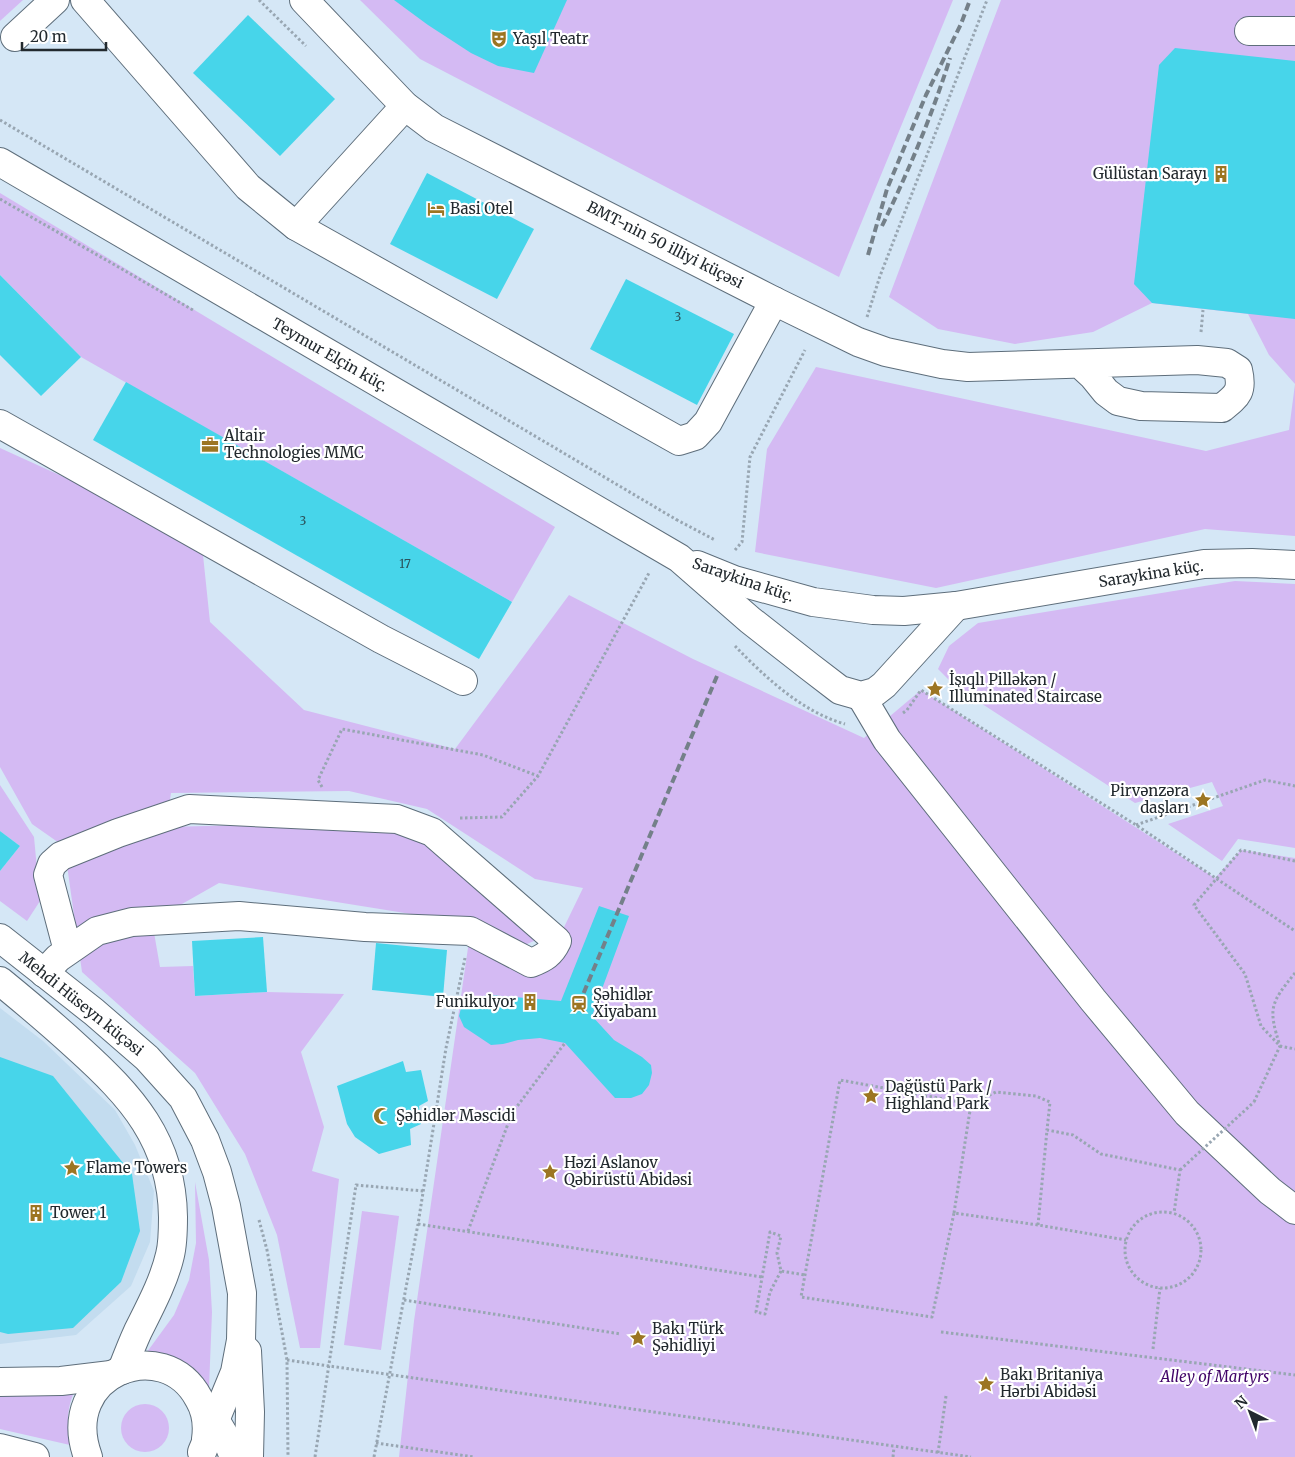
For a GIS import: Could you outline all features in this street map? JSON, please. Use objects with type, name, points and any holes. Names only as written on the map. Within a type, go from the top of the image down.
[{"type":"street","points":[[15,37],[55,0]]},
{"type":"street","points":[[85,0],[248,187],[296,226],[679,441],[695,436],[708,422],[774,301]]},
{"type":"street","name":"BMT-nin 50 illiyi küçəsi","points":[[304,0],[405,106],[434,128],[858,342],[886,352],[942,364],[968,367],[1197,360],[1227,363],[1238,370],[1241,384],[1236,396],[1222,408],[1141,406],[1118,401],[1106,392],[1080,364]]},
{"type":"street","points":[[1248,31],[1295,31]]},
{"type":"street","points":[[296,226],[405,106]]},
{"type":"street","name":"Teymur Elçin küç.","points":[[0,162],[663,559]]},
{"type":"street","points":[[0,424],[373,634],[463,681]]},
{"type":"street","points":[[663,559],[750,620],[840,690],[862,696],[875,692],[884,685],[956,606]]},
{"type":"street","name":"Saraykina küç.","points":[[663,559],[813,602],[873,610],[927,610],[956,606],[1204,564],[1252,563],[1295,565]]},
{"type":"street","points":[[862,696],[887,740],[1093,1000],[1186,1113],[1270,1191],[1295,1210]]},
{"type":"street","points":[[44,972],[58,958],[97,931],[132,922],[238,916],[365,927],[470,931],[531,964],[552,952],[557,941],[432,832],[397,819],[189,809],[118,833],[61,856],[52,864],[48,875],[68,951]]},
{"type":"street","name":"Mehdi Hüseyn küçəsi","points":[[0,938],[94,1012],[147,1058],[183,1098],[205,1140],[217,1172],[226,1206],[242,1293],[249,1378],[249,1457]]},
{"type":"street","points":[[0,982],[42,1015],[111,1078],[131,1101],[150,1128],[163,1158],[173,1200],[173,1228],[170,1254],[155,1297],[117,1372],[99,1385],[89,1398],[84,1412],[81,1428],[83,1443],[88,1457]]},
{"type":"street","name":"Mehdi Hüseyn küçəsi","points":[[201,1455],[235,1372],[241,1340],[242,1293]]},
{"type":"street","points":[[0,1382],[62,1381],[141,1366],[157,1367],[172,1372],[185,1380],[196,1392],[215,1418],[234,1457]]},
{"type":"street","points":[[196,1392],[203,1406],[207,1422],[206,1437],[201,1455]]},
{"type":"street","points":[[0,1448],[34,1457]]},
{"type":"path","points":[[880,276],[987,0]]},
{"type":"path","points":[[0,120],[677,520]]},
{"type":"path","points":[[742,542],[750,457],[805,350]]},
{"type":"path","points":[[458,818],[502,817],[538,776],[663,559]]},
{"type":"path","points":[[921,690],[1136,825],[1295,931]]},
{"type":"path","points":[[338,816],[318,780],[342,729],[482,755],[538,776]]},
{"type":"path","points":[[1136,825],[1265,780],[1295,786]]},
{"type":"path","points":[[1295,861],[1240,850],[1194,905],[1245,974],[1261,1026],[1280,1046],[1295,1049]]},
{"type":"path","points":[[374,1457],[424,1191],[446,1048],[470,931]]},
{"type":"path","points":[[1174,1213],[1180,1170],[1254,1102],[1280,1046],[1274,1026],[1272,1008],[1282,989],[1295,973]]},
{"type":"path","points":[[468,1231],[512,1114],[565,1042]]},
{"type":"path","points":[[971,1104],[954,1213],[932,1317],[801,1298],[840,1080],[971,1104],[996,1092],[1036,1096],[1050,1102],[1038,1225]]},
{"type":"path","points":[[1047,1130],[1072,1135],[1101,1154],[1180,1170]]},
{"type":"path","points":[[315,1457],[356,1185],[424,1191]]},
{"type":"path","points":[[954,1213],[1126,1240]]},
{"type":"path","points":[[1174,1213],[1194,1227],[1200,1237],[1200,1262],[1185,1281],[1172,1287],[1160,1288],[1147,1284],[1136,1277],[1129,1266],[1125,1253],[1126,1240],[1140,1220],[1150,1214],[1174,1213]]},
{"type":"path","points":[[418,1224],[762,1277]]},
{"type":"path","points":[[770,1232],[781,1236],[777,1253],[781,1271],[770,1292],[765,1314],[756,1312],[770,1232]]},
{"type":"path","points":[[781,1271],[805,1275]]},
{"type":"path","points":[[1153,1349],[1160,1288]]},
{"type":"path","points":[[404,1300],[621,1334]]},
{"type":"path","points":[[941,1332],[1295,1375]]},
{"type":"path","points":[[287,1360],[971,1457]]},
{"type":"path","points":[[938,1453],[946,1396]]},
{"type":"path","points":[[376,1443],[474,1457]]},
{"type":"path","points":[[893,1457],[894,1447]]},
{"type":"shaded area","name":"Flame Towers","points":[[0,1008],[43,1041],[115,1110],[135,1145],[154,1191],[150,1242],[131,1286],[76,1335],[0,1344]]},
{"type":"green space","points":[[0,0],[23,0],[0,21]]},
{"type":"green space","points":[[360,0],[953,0],[839,277],[420,59]]},
{"type":"green space","points":[[1001,0],[1295,0],[1295,384],[1269,355],[1248,314],[1152,303],[1093,332],[1015,344],[938,329],[889,297]]},
{"type":"green space","points":[[0,193],[555,527],[512,602],[81,357],[0,275]]},
{"type":"green space","points":[[816,367],[1206,451],[1289,430],[1295,384],[1295,536],[1205,529],[936,588],[755,552],[767,449]]},
{"type":"green space","name":"Alley of Martyrs","points":[[0,448],[110,498],[203,555],[210,622],[304,710],[455,749],[569,595],[693,659],[864,738],[921,690],[1215,878],[1241,850],[1295,858],[1295,1457],[399,1457],[414,1321],[470,934],[530,963],[552,952],[583,888],[535,879],[427,809],[349,791],[171,793],[166,827],[365,822],[430,841],[536,940],[514,950],[467,923],[219,883],[152,921],[160,967],[193,966],[195,996],[267,992],[344,994],[301,1052],[324,1127],[312,1171],[339,1179],[320,1348],[300,1348],[277,1235],[245,1154],[195,1073],[82,972],[66,858],[62,845],[32,824],[0,767]]},
{"type":"green space","points":[[1235,581],[1295,584],[1295,848],[1238,839],[1222,861],[1168,824],[1223,806],[1212,782],[1135,803],[956,687],[938,669],[949,646],[978,623]]},
{"type":"green space","points":[[0,785],[34,837],[40,901],[27,921],[0,901],[0,871],[20,846],[0,831]]},
{"type":"green space","points":[[195,1182],[209,1260],[212,1312],[209,1388],[182,1362],[158,1353],[147,1352],[174,1315],[189,1280],[196,1243]]},
{"type":"green space","points":[[362,1211],[399,1216],[381,1350],[344,1345]]},
{"type":"green space","points":[[75,1390],[68,1417],[70,1445],[0,1429],[0,1392]]},
{"type":"green space","points":[[140,1404],[150,1404],[162,1411],[169,1423],[169,1433],[162,1445],[150,1452],[140,1452],[132,1448],[125,1441],[121,1433],[121,1423],[125,1415],[132,1408]]},
{"type":"building","name":"Yaşıl Teatr","points":[[394,0],[567,0],[534,73],[498,66],[471,53]]},
{"type":"building","points":[[248,15],[335,99],[280,156],[193,73]]},
{"type":"building","name":"Gülüstan Sarayı","points":[[1175,48],[1295,61],[1295,319],[1152,303],[1134,284],[1159,65]]},
{"type":"building","points":[[427,173],[534,229],[497,299],[390,244]]},
{"type":"building","points":[[0,275],[81,357],[41,396],[0,355]]},
{"type":"building","points":[[626,279],[734,334],[697,405],[590,349]]},
{"type":"building","points":[[126,382],[512,602],[479,659],[93,440]]},
{"type":"building","points":[[0,831],[20,846],[0,871]]},
{"type":"building","name":"Funikulyor","points":[[599,906],[629,916],[592,1016],[614,1040],[642,1057],[651,1065],[652,1073],[649,1085],[642,1094],[631,1098],[615,1098],[565,1043],[540,1038],[491,1045],[464,1027],[459,1016],[462,1004],[471,998],[490,995],[561,1001]]},
{"type":"building","points":[[263,937],[267,992],[195,996],[192,941]]},
{"type":"building","points":[[376,943],[447,950],[443,997],[372,990]]},
{"type":"building","name":"Flame Towers","points":[[0,1057],[53,1076],[132,1174],[140,1231],[121,1282],[73,1328],[8,1334],[0,1332]]},
{"type":"building","points":[[403,1061],[406,1072],[421,1070],[428,1101],[419,1106],[421,1124],[410,1129],[411,1145],[379,1154],[355,1137],[347,1124],[337,1086]]},
{"type":"railway","points":[[868,255],[887,189],[926,95],[961,24],[970,0]]},
{"type":"railway","points":[[882,226],[919,143],[950,58]]},
{"type":"railway","points":[[579,1004],[717,676]]},
{"type":"place","name":"Yaşıl Teatr","points":[[499,39]]},
{"type":"place","name":"Gülüstan Sarayı","points":[[1221,174]]},
{"type":"place","name":"Basi Otel","points":[[436,209]]},
{"type":"place","name":"Altair Technologies MMC","points":[[210,445]]},
{"type":"place","name":"İşıqlı Pilləkən / Illuminated Staircase","points":[[935,689]]},
{"type":"place","name":"Pirvənzəra daşları","points":[[1203,800]]},
{"type":"place","name":"Funikulyor","points":[[530,1002]]},
{"type":"place","name":"Şəhidlər Xiyabanı","points":[[579,1004]]},
{"type":"place","name":"Dağüstü Park / Highland Park","points":[[871,1096]]},
{"type":"place","name":"Şəhidlər Məscidi","points":[[382,1116]]},
{"type":"place","name":"Flame Towers","points":[[72,1168]]},
{"type":"place","name":"Həzi Aslanov Qəbirüstü Abidəsi","points":[[550,1172]]},
{"type":"place","name":"Tower 1","points":[[36,1213]]},
{"type":"place","name":"Bakı Türk Şəhidliyi","points":[[638,1338]]},
{"type":"place","name":"Bakı Britaniya Hərbi Abidəsi","points":[[986,1384]]}]
